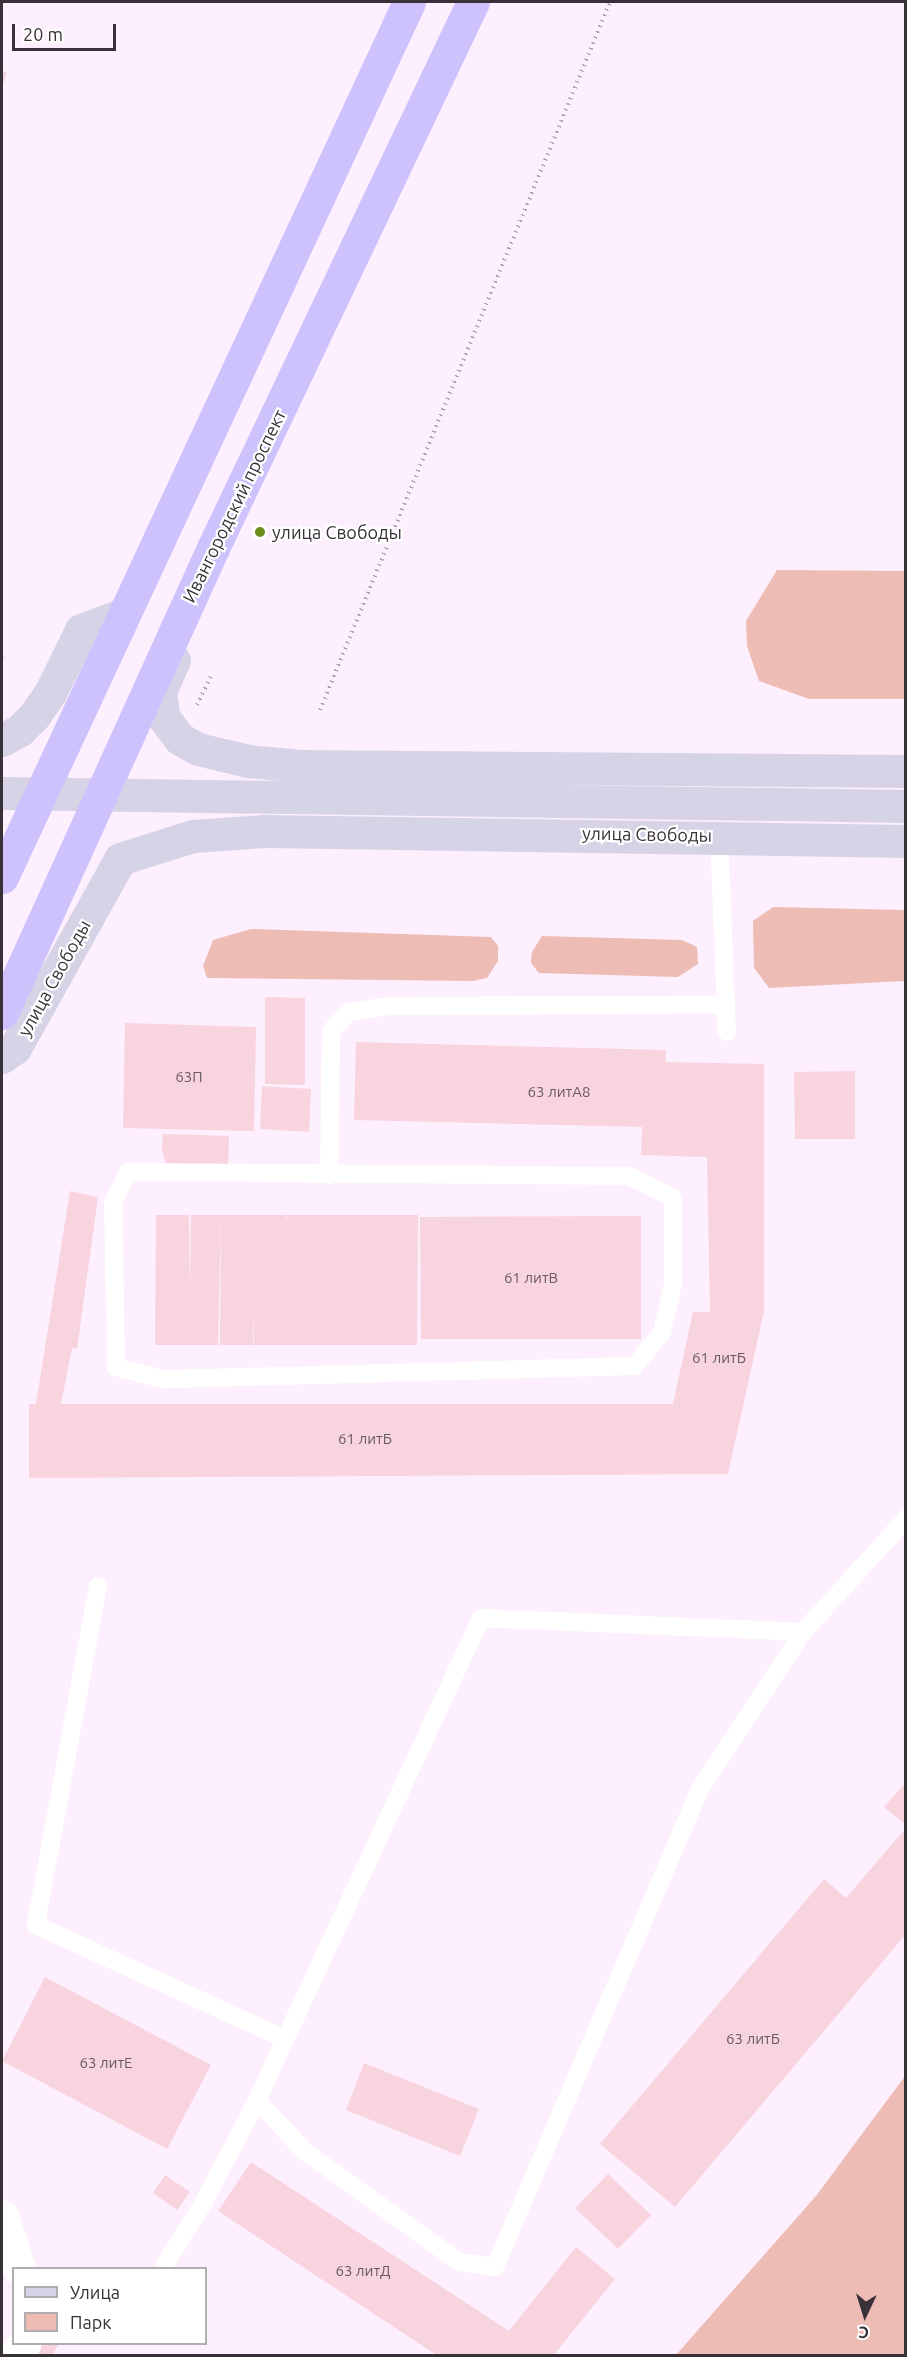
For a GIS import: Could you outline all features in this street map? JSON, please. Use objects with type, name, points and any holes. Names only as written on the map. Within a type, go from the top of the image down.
[{"type":"highway","points":[[2,877],[409,2]]},
{"type":"highway","name":"Ивангородский проспект","points":[[2,1013],[213,548],[473,2]]},
{"type":"main road","points":[[213,548],[214,571],[160,691],[164,718],[180,739],[198,749],[248,761],[301,766],[906,771]]},
{"type":"main road","points":[[2,740],[20,730],[34,716],[50,693],[81,630],[124,615]]},
{"type":"main road","name":"улица Свободы","points":[[2,793],[405,801],[906,806]]},
{"type":"main road","name":"улица Свободы","points":[[2,1057],[15,1048],[120,860],[129,855],[193,836],[264,831],[719,835],[906,841]]},
{"type":"street","points":[[2,2216],[19,2267]]},
{"type":"lane","points":[[719,835],[727,1032]]},
{"type":"lane","points":[[328,1175],[331,1031],[349,1012],[389,1006],[726,1005]]},
{"type":"lane","points":[[128,1172],[328,1175],[629,1176],[673,1198],[673,1284],[662,1332],[635,1366],[163,1379],[116,1367],[113,1202],[128,1172]]},
{"type":"lane","points":[[257,2100],[304,2151],[459,2262],[495,2266],[700,1789],[802,1632],[906,1519]]},
{"type":"lane","points":[[98,1586],[36,1925],[285,2039]]},
{"type":"lane","points":[[165,2264],[204,2202],[257,2100],[481,1618],[802,1632]]},
{"type":"path","points":[[320,710],[610,2]]},
{"type":"path","points":[[196,708],[212,674]]},
{"type":"green space","points":[[777,570],[905,571],[905,699],[809,699],[759,681],[747,646],[746,621]]},
{"type":"green space","points":[[773,907],[905,910],[905,981],[769,988],[754,968],[753,921]]},
{"type":"green space","points":[[251,929],[491,937],[498,946],[498,961],[487,978],[473,981],[207,978],[203,966],[213,940]]},
{"type":"green space","points":[[542,936],[682,940],[697,947],[698,964],[678,977],[539,973],[531,963],[532,952]]},
{"type":"green space","points":[[905,2076],[905,2355],[676,2355],[816,2196]]},
{"type":"building","points":[[2,70],[7,73],[2,86]]},
{"type":"building","points":[[265,997],[305,998],[305,1085],[265,1084]]},
{"type":"building","points":[[125,1023],[256,1027],[254,1131],[123,1128]]},
{"type":"building","points":[[356,1042],[666,1050],[666,1062],[764,1064],[764,1311],[728,1474],[29,1478],[29,1404],[36,1404],[70,1191],[98,1197],[77,1349],[72,1348],[61,1404],[673,1404],[693,1312],[710,1312],[707,1157],[641,1155],[642,1127],[354,1120]]},
{"type":"building","points":[[855,1071],[855,1139],[795,1139],[794,1072]]},
{"type":"building","points":[[262,1086],[311,1089],[309,1132],[260,1129]]},
{"type":"building","points":[[163,1134],[229,1136],[228,1171],[168,1169],[162,1151]]},
{"type":"building","points":[[156,1215],[189,1215],[190,1296],[191,1215],[221,1215],[218,1345],[155,1345]]},
{"type":"building","points":[[221,1215],[286,1215],[287,1223],[287,1215],[418,1215],[417,1345],[254,1345],[253,1310],[253,1345],[220,1345]]},
{"type":"building","points":[[641,1216],[641,1339],[421,1339],[420,1217]]},
{"type":"building","points":[[906,1782],[906,1825],[884,1807]]},
{"type":"building","points":[[906,1828],[906,1934],[675,2207],[600,2144],[824,1879],[846,1898]]},
{"type":"building","points":[[45,1977],[211,2065],[167,2149],[2,2061]]},
{"type":"building","points":[[364,2063],[479,2109],[460,2156],[346,2110]]},
{"type":"building","points":[[251,2162],[509,2331],[576,2247],[615,2279],[553,2356],[438,2356],[218,2211]]},
{"type":"building","points":[[608,2174],[651,2215],[618,2249],[575,2208]]},
{"type":"building","points":[[165,2175],[190,2192],[177,2210],[153,2193]]},
{"type":"building","points":[[39,2345],[58,2345],[51,2356],[31,2356]]},
{"type":"place","name":"улица Свободы","points":[[260,532]]}]
